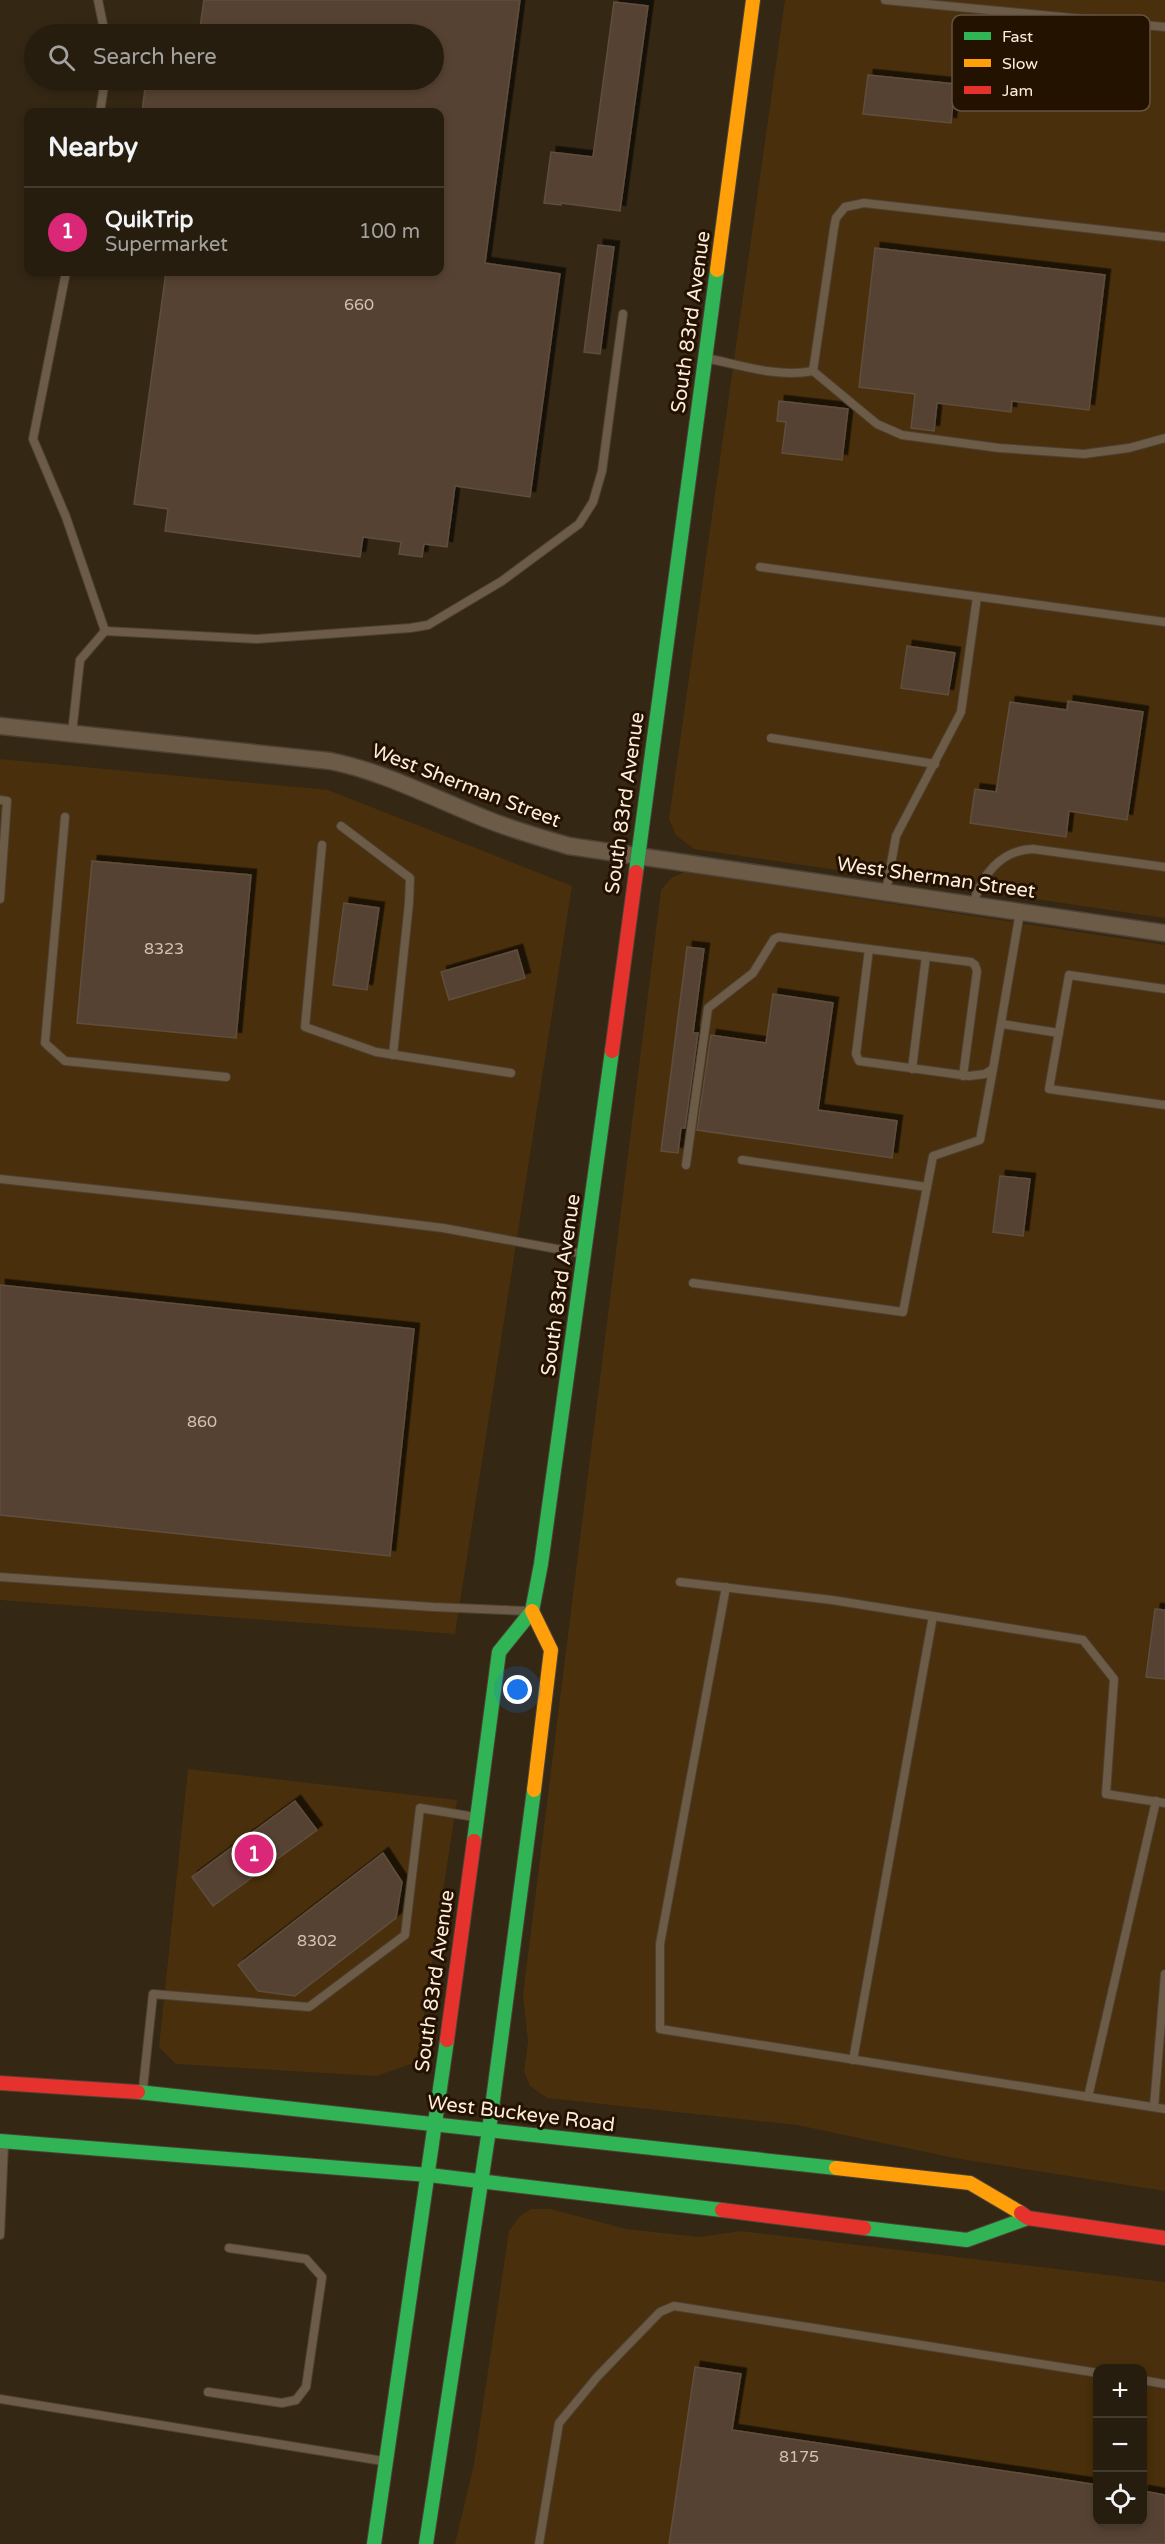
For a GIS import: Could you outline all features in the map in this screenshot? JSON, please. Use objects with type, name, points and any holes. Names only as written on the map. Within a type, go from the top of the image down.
[{"type":"main road","name":"South 83rd Avenue","points":[[374,2544],[429,2175],[499,1652],[532,1611],[541,1564],[585,1254],[753,0]]},
{"type":"main road","points":[[426,2544],[489,2130],[551,1650],[532,1611]]},
{"type":"main road","name":"West Buckeye Road","points":[[0,2083],[142,2091],[970,2183],[1028,2218],[1165,2238]]},
{"type":"main road","name":"West Buckeye Road","points":[[2,2141],[429,2175],[967,2240],[1028,2218]]},
{"type":"street","name":"West Sherman Street","points":[[0,726],[330,761],[362,768],[486,819],[569,846],[1165,933]]},
{"type":"lane","points":[[98,0],[103,24]]},
{"type":"lane","points":[[885,0],[1041,15]]},
{"type":"lane","points":[[1150,26],[1165,27]]},
{"type":"lane","points":[[101,108],[103,90]]},
{"type":"lane","points":[[813,371],[834,228],[836,219],[845,207],[864,203],[1165,237]]},
{"type":"lane","points":[[65,276],[33,439],[66,517],[105,631]]},
{"type":"lane","points":[[105,631],[257,639],[410,628],[428,625],[502,581],[579,524],[593,501],[602,471],[623,314]]},
{"type":"lane","points":[[706,358],[781,373],[797,374],[813,371]]},
{"type":"lane","points":[[813,371],[877,424],[902,435],[999,448],[1084,454],[1129,448],[1165,438]]},
{"type":"lane","points":[[760,567],[1165,622]]},
{"type":"lane","points":[[886,892],[896,836],[961,712],[977,597]]},
{"type":"lane","points":[[72,733],[80,660],[105,631]]},
{"type":"lane","points":[[771,738],[935,764]]},
{"type":"lane","points":[[0,800],[7,801],[0,899]]},
{"type":"lane","points":[[65,817],[45,1043],[65,1061],[226,1077]]},
{"type":"lane","points":[[341,826],[410,878],[393,1055]]},
{"type":"lane","points":[[322,844],[304,1027],[376,1052],[511,1074]]},
{"type":"lane","points":[[973,905],[982,879],[987,873],[1005,856],[1020,849],[1164,866]]},
{"type":"lane","points":[[693,1283],[903,1312],[933,1156],[980,1140],[1020,912]]},
{"type":"lane","points":[[686,1165],[708,1008],[753,974],[771,941],[778,937],[971,962],[975,965],[977,971],[963,1076]]},
{"type":"lane","points":[[868,949],[857,1058],[863,1062],[963,1076],[984,1074],[993,1069]]},
{"type":"lane","points":[[912,1069],[926,956]]},
{"type":"lane","points":[[1165,989],[1069,975],[1049,1089],[1165,1105]]},
{"type":"lane","points":[[1002,1024],[1059,1033]]},
{"type":"lane","points":[[742,1160],[927,1187]]},
{"type":"lane","points":[[0,1179],[375,1219],[443,1228],[585,1254]]},
{"type":"lane","points":[[0,1577],[433,1607],[532,1611]]},
{"type":"lane","points":[[680,1582],[832,1600],[1083,1640],[1114,1679],[1106,1794],[1160,1802],[1088,2097]]},
{"type":"lane","points":[[726,1587],[660,1944],[660,2029],[1165,2109]]},
{"type":"lane","points":[[854,2060],[933,1616]]},
{"type":"lane","points":[[142,2091],[153,1994],[309,2007],[405,1935],[420,1808],[477,1817]]},
{"type":"lane","points":[[1154,2107],[1165,1974]]},
{"type":"lane","points":[[0,2235],[2,2141]]},
{"type":"lane","points":[[208,2392],[282,2403],[296,2400],[306,2387],[322,2277],[306,2259],[229,2248]]},
{"type":"lane","points":[[539,2544],[559,2423],[598,2376],[660,2312],[674,2306],[1093,2372]]},
{"type":"lane","points":[[1147,2381],[1165,2384]]},
{"type":"lane","points":[[0,2399],[387,2461]]},
{"type":"shaded area","points":[[785,0],[1165,0],[1165,918],[694,849],[676,835],[669,819]]},
{"type":"shaded area","points":[[0,759],[328,790],[572,886],[455,1634],[0,1600]]},
{"type":"shaded area","points":[[684,872],[1165,945],[1165,2191],[954,2158],[797,2125],[547,2098],[530,2086],[524,2071],[528,2042],[523,1995],[661,890],[671,878]]},
{"type":"shaded area","points":[[188,1769],[457,1800],[417,2062],[376,2076],[176,2064],[159,2047]]},
{"type":"shaded area","points":[[531,2209],[551,2209],[626,2229],[699,2237],[741,2231],[1165,2282],[1165,2544],[455,2544],[474,2464],[509,2231],[519,2217]]},
{"type":"building","points":[[204,0],[520,0],[485,263],[560,274],[530,497],[455,486],[447,547],[424,544],[422,557],[399,554],[401,542],[363,537],[360,557],[165,531],[168,509],[134,504],[165,276],[444,276],[444,108],[142,108],[145,90],[444,90],[444,24],[200,24]]},
{"type":"building","points":[[614,2],[648,6],[620,211],[544,203],[551,152],[593,157]]},
{"type":"building","points":[[868,75],[952,84],[951,123],[863,114]]},
{"type":"building","points":[[598,245],[614,247],[600,354],[584,352]]},
{"type":"building","points":[[875,248],[1105,275],[1089,410],[1012,401],[1011,412],[937,403],[934,431],[911,428],[915,394],[859,387]]},
{"type":"building","points":[[779,401],[848,409],[842,460],[782,453],[786,422],[777,421]]},
{"type":"building","points":[[907,646],[955,653],[948,695],[901,688]]},
{"type":"building","points":[[1068,701],[1143,712],[1127,820],[1069,811],[1066,837],[970,823],[975,789],[996,792],[1010,702],[1067,710]]},
{"type":"building","points":[[92,861],[251,875],[236,1038],[77,1023]]},
{"type":"building","points":[[344,903],[379,908],[367,990],[333,985]]},
{"type":"building","points":[[687,947],[704,949],[693,1033],[698,1033],[685,1128],[681,1128],[678,1153],[661,1151]]},
{"type":"building","points":[[517,950],[525,978],[449,1000],[441,972]]},
{"type":"building","points":[[773,994],[833,1003],[818,1110],[897,1121],[892,1158],[697,1130],[711,1035],[766,1043]]},
{"type":"building","points":[[1000,1176],[1030,1179],[1023,1236],[993,1232]]},
{"type":"building","points":[[0,1285],[414,1329],[390,1556],[0,1515]]},
{"type":"building","points":[[1155,1609],[1165,1610],[1165,1679],[1146,1677]]},
{"type":"building","points":[[295,1801],[317,1830],[213,1906],[192,1877]]},
{"type":"building","points":[[383,1853],[402,1882],[396,1918],[295,1996],[258,1991],[238,1965]]},
{"type":"building","points":[[695,2367],[741,2374],[732,2430],[1093,2484],[1093,2526],[1147,2526],[1147,2492],[1165,2495],[1165,2544],[669,2544]]},
{"type":"traffic: fast","points":[[636,872],[717,270]]},
{"type":"traffic: fast","points":[[474,1841],[499,1652],[532,1611],[541,1564],[612,1051]]},
{"type":"traffic: fast","points":[[426,2544],[489,2130],[534,1790]]},
{"type":"traffic: fast","points":[[374,2544],[447,2040]]},
{"type":"traffic: fast","points":[[138,2092],[836,2168]]},
{"type":"traffic: fast","points":[[0,2141],[429,2175],[722,2210]]},
{"type":"traffic: fast","points":[[864,2228],[967,2240],[1028,2218]]},
{"type":"traffic: slow","points":[[717,270],[753,0]]},
{"type":"traffic: slow","points":[[532,1611],[551,1650],[534,1790]]},
{"type":"traffic: slow","points":[[836,2168],[970,2183],[1021,2213]]},
{"type":"traffic: jam","points":[[612,1051],[636,872]]},
{"type":"traffic: jam","points":[[447,2040],[474,1841]]},
{"type":"traffic: jam","points":[[0,2083],[138,2092]]},
{"type":"traffic: jam","points":[[722,2210],[864,2228]]},
{"type":"traffic: jam","points":[[1021,2213],[1028,2218],[1165,2238]]},
{"type":"place","name":"QuikTrip","points":[[254,1854]]}]
